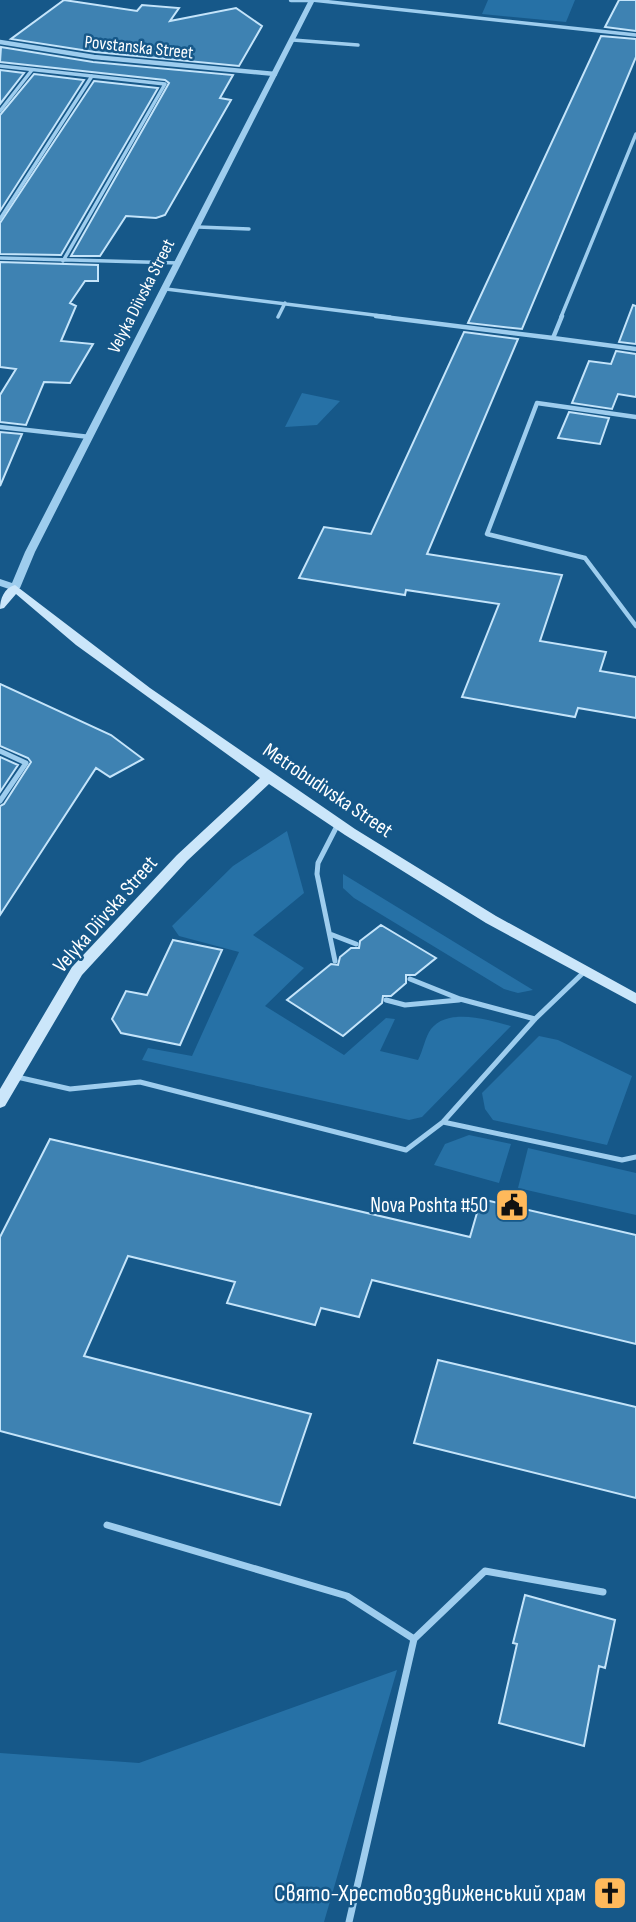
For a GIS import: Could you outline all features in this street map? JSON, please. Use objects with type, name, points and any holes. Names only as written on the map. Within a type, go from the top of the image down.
[{"type":"main road","name":"Velyka Diivska Street","points":[[0,606],[15,588]]},
{"type":"main road","name":"Metrobudivska Street","points":[[15,588],[77,640],[338,824],[452,896],[636,999]]},
{"type":"main road","name":"Velyka Diivska Street","points":[[0,1102],[77,971],[182,858],[269,777]]},
{"type":"street","points":[[290,0],[312,0]]},
{"type":"street","name":"Velyka Diivska Street","points":[[15,588],[30,551],[312,0]]},
{"type":"street","name":"Povstanska Street","points":[[0,42],[94,57],[275,74]]},
{"type":"street","points":[[0,582],[15,588]]},
{"type":"lane","points":[[312,0],[636,35]]},
{"type":"lane","points":[[293,40],[358,45]]},
{"type":"lane","points":[[0,66],[165,84],[63,261]]},
{"type":"lane","points":[[0,111],[32,70]]},
{"type":"lane","points":[[0,219],[92,76]]},
{"type":"lane","points":[[553,338],[636,134]]},
{"type":"lane","points":[[198,226],[249,229]]},
{"type":"lane","points":[[0,258],[179,263]]},
{"type":"lane","points":[[166,289],[636,349]]},
{"type":"lane","points":[[278,317],[285,303]]},
{"type":"lane","points":[[636,417],[537,403],[487,534],[585,558],[636,626]]},
{"type":"lane","points":[[0,427],[90,438]]},
{"type":"lane","points":[[0,751],[26,763],[0,802]]},
{"type":"lane","points":[[334,961],[317,874],[318,863],[338,824]]},
{"type":"lane","points":[[330,934],[356,944]]},
{"type":"lane","points":[[15,1077],[70,1089],[140,1082],[406,1150],[443,1122],[535,1019],[584,972]]},
{"type":"lane","points":[[410,979],[460,999],[535,1019]]},
{"type":"lane","points":[[386,1000],[405,1005],[460,999]]},
{"type":"lane","points":[[443,1122],[622,1160],[636,1157]]},
{"type":"lane","points":[[107,1525],[347,1596],[414,1639]]},
{"type":"lane","points":[[349,1922],[414,1639],[485,1571],[603,1592]]},
{"type":"shaded area","points":[[488,0],[575,0],[566,22],[482,14]]},
{"type":"shaded area","points":[[302,393],[340,401],[317,425],[285,427]]},
{"type":"shaded area","points":[[287,831],[304,893],[253,935],[304,968],[265,1006],[344,1055],[386,1018],[395,1019],[380,1051],[418,1060],[431,1029],[448,1018],[470,1017],[511,1026],[422,1117],[409,1120],[142,1060],[148,1048],[192,1056],[239,952],[179,936],[172,926],[233,866]]},
{"type":"shaded area","points":[[343,874],[533,990],[518,993],[504,989],[354,898],[343,888]]},
{"type":"shaded area","points":[[539,1036],[558,1040],[632,1076],[607,1145],[493,1120],[485,1109],[482,1093]]},
{"type":"shaded area","points":[[469,1135],[511,1144],[499,1183],[434,1165],[445,1144]]},
{"type":"shaded area","points":[[528,1148],[636,1173],[636,1215],[518,1188]]},
{"type":"shaded area","points":[[397,1670],[324,1922],[0,1922],[0,1753],[139,1763]]},
{"type":"building","points":[[64,0],[137,11],[142,5],[179,8],[170,21],[236,8],[262,26],[239,66],[95,52],[11,39]]},
{"type":"building","points":[[619,0],[636,0],[636,31],[605,27]]},
{"type":"building","points":[[601,36],[636,39],[636,57],[522,329],[468,323]]},
{"type":"building","points":[[1,47],[93,62],[233,75],[220,98],[231,100],[165,215],[156,218],[126,216],[100,256],[71,256],[169,83],[165,80],[0,62]]},
{"type":"building","points":[[0,70],[24,73],[0,104]]},
{"type":"building","points":[[34,74],[84,80],[0,211],[0,115]]},
{"type":"building","points":[[94,81],[158,88],[61,255],[0,254],[0,223]]},
{"type":"building","points":[[0,262],[98,265],[98,281],[85,281],[70,303],[76,306],[61,341],[93,344],[70,383],[44,382],[26,425],[0,422],[0,395],[16,369],[0,367]]},
{"type":"building","points":[[633,305],[636,306],[636,344],[619,342]]},
{"type":"building","points":[[464,332],[518,339],[427,554],[562,575],[540,641],[606,652],[600,671],[636,677],[636,718],[578,708],[575,717],[462,697],[499,604],[406,590],[405,595],[299,578],[324,527],[371,534]]},
{"type":"building","points":[[616,351],[636,354],[636,397],[618,394],[612,409],[572,403],[589,361],[611,364]]},
{"type":"building","points":[[569,412],[609,418],[600,444],[558,438]]},
{"type":"building","points":[[0,432],[22,434],[0,486]]},
{"type":"building","points":[[0,684],[111,735],[143,759],[110,777],[96,768],[0,915],[0,806],[4,804],[31,762],[28,758],[0,746]]},
{"type":"building","points":[[0,757],[18,765],[0,792]]},
{"type":"building","points":[[381,925],[436,958],[415,975],[406,975],[406,983],[391,996],[383,996],[382,1003],[343,1036],[287,1000],[331,964],[338,965],[340,957],[351,948],[359,948],[360,941]]},
{"type":"building","points":[[173,940],[222,950],[180,1045],[121,1033],[112,1019],[126,991],[147,995]]},
{"type":"building","points":[[50,1139],[470,1237],[481,1199],[636,1235],[636,1344],[372,1280],[359,1317],[321,1308],[315,1325],[227,1303],[235,1282],[128,1256],[84,1356],[311,1414],[280,1505],[0,1431],[0,1237]]},
{"type":"building","points":[[438,1360],[636,1407],[636,1498],[414,1443]]},
{"type":"building","points":[[525,1595],[615,1620],[605,1668],[599,1666],[584,1746],[499,1723],[517,1644],[513,1643]]},
{"type":"place","name":"Nova Poshta #50","points":[[512,1205]]},
{"type":"place","name":"Свято-Хрестовоздвиженський храм","points":[[610,1893]]}]
